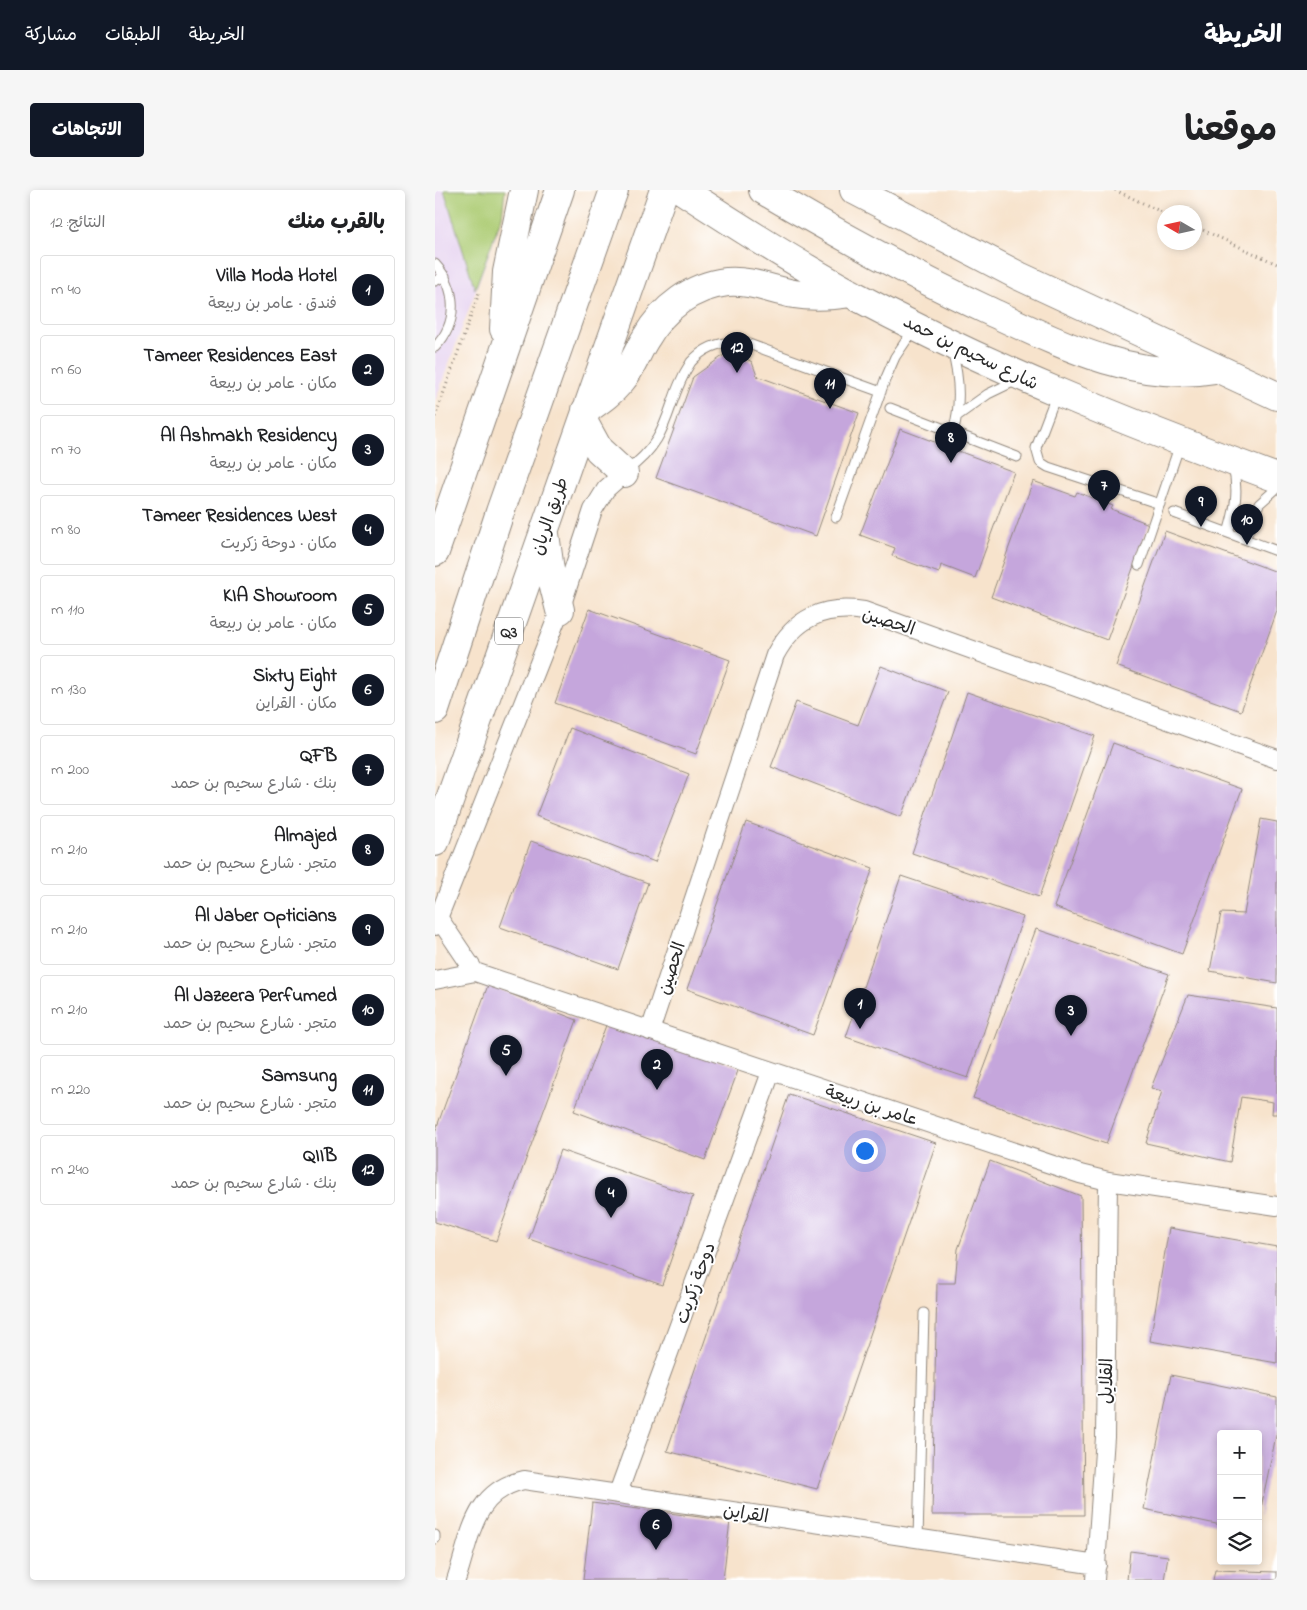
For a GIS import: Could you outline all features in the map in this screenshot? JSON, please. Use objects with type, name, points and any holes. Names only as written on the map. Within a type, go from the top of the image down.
[{"type":"highway","points":[[505,349],[504,310],[507,272],[524,190]]},
{"type":"highway","points":[[435,552],[441,516],[505,349],[560,190]]},
{"type":"highway","points":[[435,710],[500,512],[614,190]]},
{"type":"highway","name":"طريق الريان","points":[[435,842],[664,190]]},
{"type":"highway","name":"شارع سحيم بن حمد","points":[[682,190],[769,247],[851,293],[950,344],[1057,393],[1277,478]]},
{"type":"highway","points":[[763,190],[919,277],[1077,350],[1139,368],[1178,372],[1215,369]]},
{"type":"highway","points":[[855,190],[1019,276],[1215,369],[1277,396]]},
{"type":"highway","points":[[897,190],[926,228]]},
{"type":"highway","points":[[624,473],[599,450],[584,415],[617,386],[631,367],[652,327],[676,303],[690,293],[714,284],[729,282],[759,284],[792,294],[811,296],[851,293]]},
{"type":"highway","points":[[545,529],[549,570],[560,610]]},
{"type":"street","points":[[475,972],[437,922],[560,610],[593,510],[606,489],[624,473]]},
{"type":"street","name":"الحصين","points":[[651,1031],[775,655],[792,630],[819,613],[833,609],[864,611],[1277,759]]},
{"type":"street","name":"عامر بن ربيعة","points":[[435,980],[475,972],[1080,1174],[1109,1181],[1277,1206]]},
{"type":"street","name":"دوحة زكريت","points":[[618,1493],[771,1072]]},
{"type":"street","name":"القلايل","points":[[1096,1573],[1105,1437],[1109,1181]]},
{"type":"street","name":"القراين","points":[[456,1580],[478,1515],[485,1501],[496,1490],[509,1483],[524,1480],[917,1539],[1096,1573]]},
{"type":"lane","points":[[435,264],[445,276],[450,287],[453,310],[446,332],[435,347]]},
{"type":"lane","points":[[435,281],[445,276]]},
{"type":"lane","points":[[836,517],[895,357],[916,327]]},
{"type":"lane","points":[[624,473],[643,457],[659,438],[686,370],[691,362],[698,354],[716,344],[746,343],[881,392]]},
{"type":"lane","points":[[950,344],[958,379],[957,416],[953,432]]},
{"type":"lane","points":[[957,416],[988,394],[1022,378]]},
{"type":"lane","points":[[1057,393],[1036,448],[1040,462],[1048,467],[1160,504]]},
{"type":"lane","points":[[890,408],[1017,457]]},
{"type":"lane","points":[[1139,564],[1181,442]]},
{"type":"lane","points":[[1228,533],[1237,494],[1232,462]]},
{"type":"lane","points":[[1245,539],[1259,504],[1277,488]]},
{"type":"lane","points":[[1174,513],[1277,550]]},
{"type":"lane","points":[[917,1539],[925,1313]]},
{"type":"path","points":[[1115,190],[1157,209]]},
{"type":"path","points":[[1202,229],[1277,264]]},
{"type":"path","points":[[435,417],[480,291]]},
{"type":"shaded area","points":[[435,190],[505,190],[502,216],[498,230],[435,401]]},
{"type":"green space","points":[[444,190],[505,190],[502,216],[475,289]]},
{"type":"building","points":[[727,353],[740,355],[752,362],[757,376],[859,413],[816,536],[656,478],[693,377]]},
{"type":"building","points":[[900,429],[1014,472],[975,578],[941,565],[939,573],[892,556],[895,548],[860,535]]},
{"type":"building","points":[[1033,481],[1075,496],[1077,492],[1113,506],[1111,509],[1149,524],[1107,640],[991,597]]},
{"type":"building","points":[[1165,531],[1277,572],[1277,611],[1241,711],[1116,666]]},
{"type":"building","points":[[589,609],[730,660],[696,754],[555,703]]},
{"type":"building","points":[[881,666],[948,692],[901,817],[771,767],[796,702],[858,725]]},
{"type":"building","points":[[967,692],[1095,736],[1039,897],[912,853]]},
{"type":"building","points":[[570,728],[689,774],[655,862],[536,816]]},
{"type":"building","points":[[1113,743],[1242,789],[1182,954],[1054,907]]},
{"type":"building","points":[[1261,819],[1277,822],[1277,983],[1210,971],[1221,913],[1244,914]]},
{"type":"building","points":[[746,822],[873,868],[813,1035],[687,989]]},
{"type":"building","points":[[531,841],[648,883],[618,969],[500,927]]},
{"type":"building","points":[[901,876],[1023,917],[968,1078],[846,1037]]},
{"type":"building","points":[[1036,929],[1169,974],[1106,1144],[973,1098]]},
{"type":"building","points":[[488,985],[577,1020],[496,1241],[435,1222],[435,1132]]},
{"type":"building","points":[[1188,995],[1277,1008],[1277,1114],[1272,1114],[1273,1102],[1241,1097],[1230,1162],[1146,1143],[1162,1091],[1151,1088]]},
{"type":"building","points":[[608,1020],[739,1068],[705,1160],[574,1111]]},
{"type":"building","points":[[789,1094],[936,1143],[817,1489],[667,1451]]},
{"type":"building","points":[[560,1150],[693,1196],[662,1285],[529,1239]]},
{"type":"building","points":[[990,1161],[1081,1196],[1084,1515],[932,1515],[937,1283],[955,1283],[958,1249]]},
{"type":"building","points":[[1169,1228],[1277,1247],[1277,1363],[1150,1341]]},
{"type":"building","points":[[1171,1375],[1277,1397],[1277,1431],[1262,1503],[1262,1430],[1217,1430],[1217,1524],[1144,1509]]},
{"type":"building","points":[[592,1503],[730,1521],[723,1580],[583,1580]]},
{"type":"building","points":[[1130,1551],[1168,1556],[1164,1580],[1127,1580]]},
{"type":"building","points":[[1215,1570],[1277,1572],[1277,1580],[1213,1580]]},
{"type":"place","name":"QIIB","points":[[737,373]]},
{"type":"place","name":"Samsung","points":[[830,409]]},
{"type":"place","name":"Almajed","points":[[951,463]]},
{"type":"place","name":"QFB","points":[[1104,511]]},
{"type":"place","name":"Al Jaber Opticians","points":[[1201,527]]},
{"type":"place","name":"Al Jazeera Perfumed","points":[[1247,545]]},
{"type":"place","name":"Villa Moda Hotel","points":[[860,1029]]},
{"type":"place","name":"Al Ashmakh Residency","points":[[1071,1036]]},
{"type":"place","name":"KIA Showroom","points":[[506,1076]]},
{"type":"place","name":"Tameer Residences East","points":[[657,1090]]},
{"type":"place","name":"Tameer Residences West","points":[[611,1218]]},
{"type":"place","name":"Sixty Eight","points":[[656,1550]]}]
